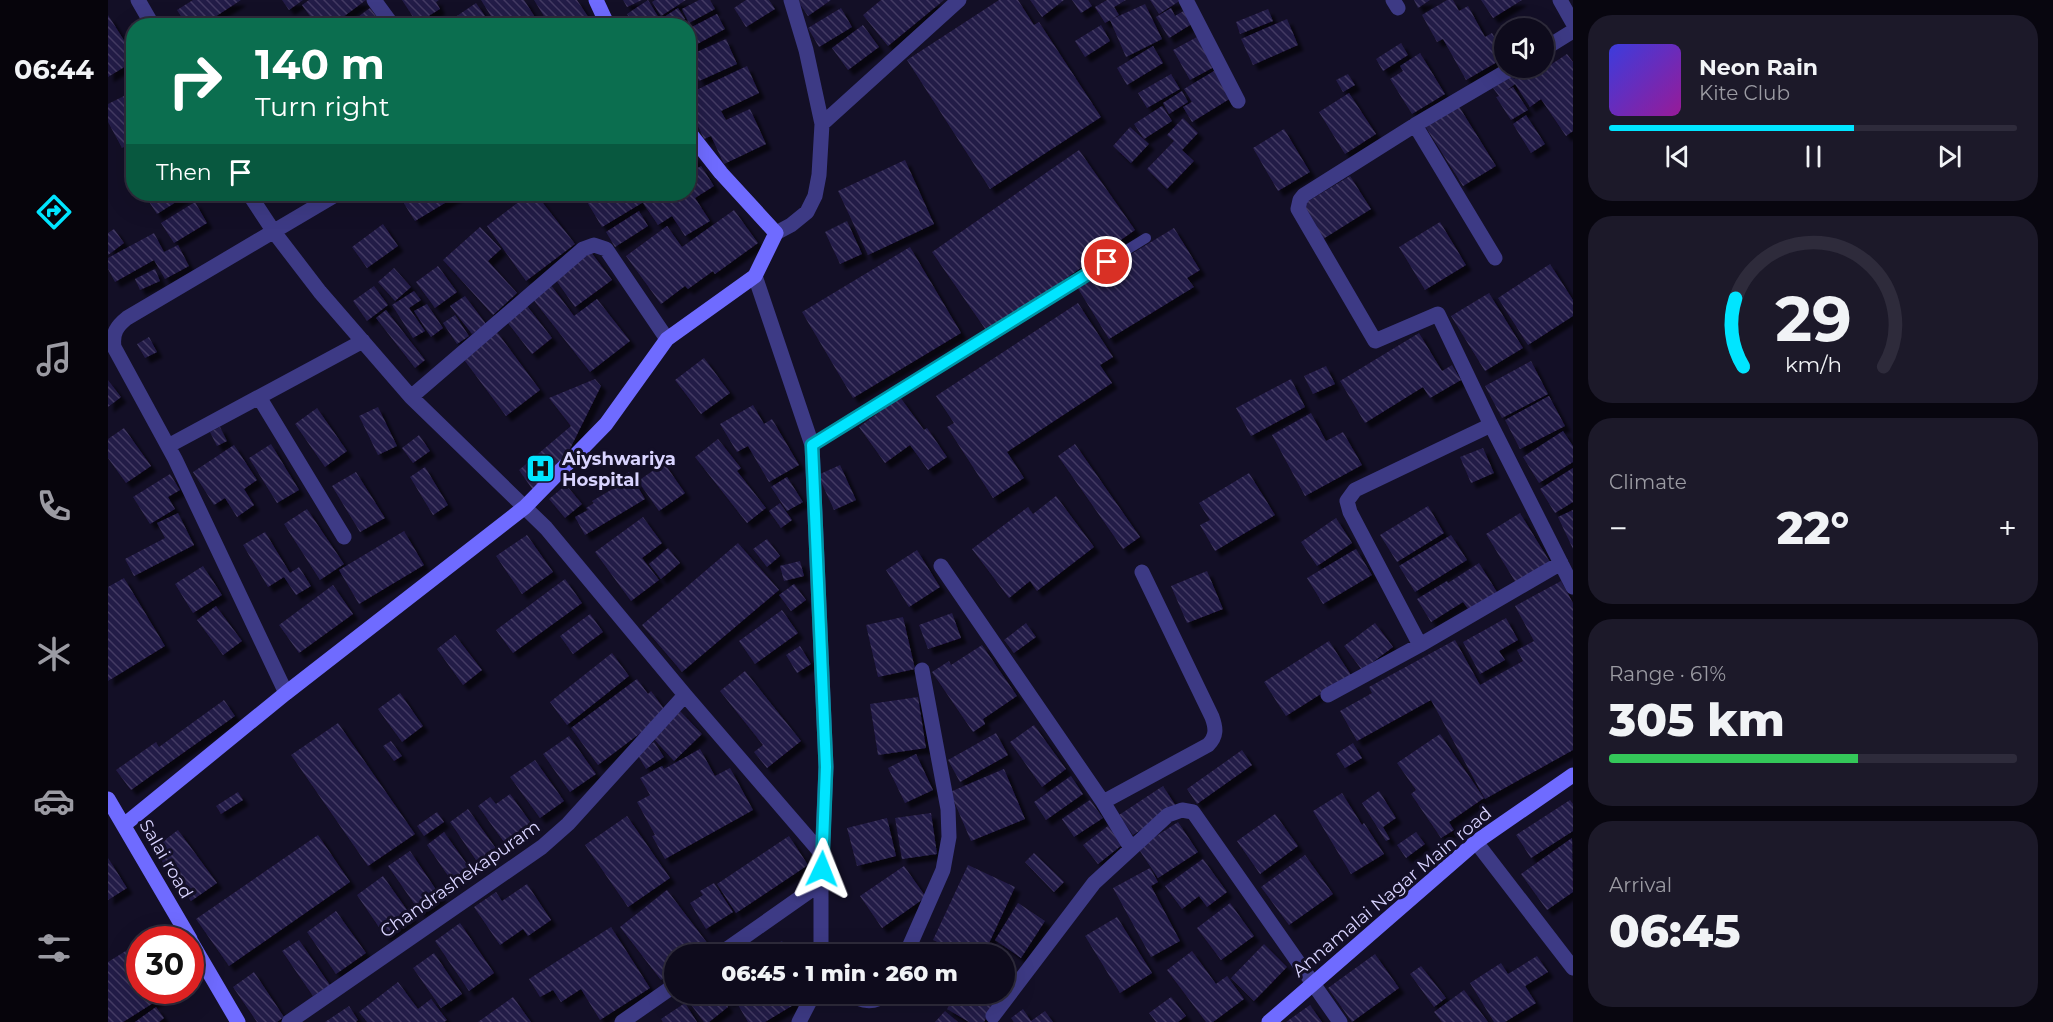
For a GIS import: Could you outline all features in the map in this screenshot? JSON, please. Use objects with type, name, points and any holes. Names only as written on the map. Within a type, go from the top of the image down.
[{"type":"street","points":[[138,0],[148,18]]},
{"type":"street","points":[[374,0],[387,18]]},
{"type":"street","points":[[596,0],[602,18]]},
{"type":"street","points":[[124,825],[286,693],[525,507],[606,424],[667,339],[754,276],[776,232],[791,225],[807,212],[815,196],[819,175],[822,124],[806,50],[791,0]]},
{"type":"street","points":[[822,124],[959,0]]},
{"type":"street","points":[[1186,0],[1238,101]]},
{"type":"street","points":[[1560,0],[1573,23]]},
{"type":"street","points":[[1554,43],[1573,31]]},
{"type":"street","points":[[1495,78],[1304,195],[1300,200],[1298,210],[1375,341],[1438,314],[1573,587]]},
{"type":"street","points":[[1415,125],[1495,258]]},
{"type":"street","points":[[696,141],[721,173],[776,232]]},
{"type":"street","points":[[254,201],[320,292],[411,397],[546,528],[685,695],[822,854]]},
{"type":"street","points":[[286,693],[168,446],[114,347],[112,339],[115,331],[127,318],[325,201]]},
{"type":"street","points":[[411,397],[583,249],[594,245],[606,249],[667,339]]},
{"type":"street","points":[[754,276],[812,445],[826,767],[821,944]]},
{"type":"street","points":[[168,446],[363,341]]},
{"type":"street","points":[[260,397],[344,537]]},
{"type":"street","points":[[1420,645],[1350,512],[1347,501],[1355,490],[1491,425]]},
{"type":"street","points":[[1328,695],[1420,645],[1561,563]]},
{"type":"street","points":[[941,566],[1103,802],[1131,848]]},
{"type":"street","points":[[1103,802],[1208,745],[1215,733],[1212,717],[1142,572]]},
{"type":"street","points":[[910,944],[943,870],[949,837],[948,809],[922,670]]},
{"type":"street","name":"Chandrashekapuram","points":[[289,1022],[542,847],[568,824],[685,695]]},
{"type":"street","name":"Annamalai Nagar Main road","points":[[1269,1022],[1476,842],[1573,775]]},
{"type":"street","name":"Salai road","points":[[108,799],[182,926]]},
{"type":"street","points":[[993,1016],[1094,883],[1168,815],[1182,810],[1193,812],[1340,1022]]},
{"type":"street","points":[[1476,842],[1573,968]]},
{"type":"street","points":[[734,944],[821,883]]},
{"type":"street","name":"Salai road","points":[[204,964],[237,1022]]},
{"type":"street","points":[[622,1022],[664,993]]},
{"type":"street","points":[[799,1022],[808,1004]]},
{"type":"lane","points":[[812,445],[1146,238]]},
{"type":"building","points":[[193,0],[241,0],[213,18],[182,18],[177,10]]},
{"type":"building","points":[[282,0],[303,0],[289,10]]},
{"type":"building","points":[[309,0],[366,0],[342,18],[311,18],[302,5]]},
{"type":"building","points":[[402,0],[439,0],[436,2],[440,9],[425,18],[414,18]]},
{"type":"building","points":[[481,0],[524,0],[535,17],[534,18],[492,18]]},
{"type":"building","points":[[534,0],[577,0],[589,18],[545,18]]},
{"type":"building","points":[[623,0],[642,0],[627,7]]},
{"type":"building","points":[[648,0],[659,18],[630,18],[627,14]]},
{"type":"building","points":[[655,0],[686,0],[661,16],[652,2]]},
{"type":"building","points":[[699,0],[710,0],[715,9],[696,19],[686,18],[682,9]]},
{"type":"building","points":[[746,0],[769,0],[775,9],[746,27],[734,8]]},
{"type":"building","points":[[797,0],[831,0],[808,16]]},
{"type":"building","points":[[881,0],[944,0],[888,46],[863,15]]},
{"type":"building","points":[[999,0],[1018,0],[1034,25],[1039,22],[1101,117],[990,189],[907,60]]},
{"type":"building","points":[[1030,0],[1064,0],[1042,17]]},
{"type":"building","points":[[1072,0],[1088,0],[1092,6],[1081,13]]},
{"type":"building","points":[[1107,0],[1126,0],[1114,7],[1119,15],[1105,23],[1095,7]]},
{"type":"building","points":[[1150,0],[1181,0],[1159,14]]},
{"type":"building","points":[[1414,0],[1430,0],[1418,8]]},
{"type":"building","points":[[1447,0],[1453,0],[1459,11],[1468,6],[1485,37],[1492,33],[1494,36],[1494,64],[1466,80],[1443,39],[1437,42],[1422,15]]},
{"type":"building","points":[[1481,0],[1522,0],[1493,18]]},
{"type":"building","points":[[476,3],[486,18],[454,18]]},
{"type":"building","points":[[1145,4],[1162,39],[1126,57],[1110,20]]},
{"type":"building","points":[[370,8],[377,18],[357,18]]},
{"type":"building","points":[[678,8],[684,18],[665,18]]},
{"type":"building","points":[[841,8],[852,27],[819,47],[808,28]]},
{"type":"building","points":[[1171,8],[1175,16],[1187,9],[1195,22],[1169,38],[1156,17]]},
{"type":"building","points":[[1268,9],[1273,21],[1240,34],[1236,22]]},
{"type":"building","points":[[717,14],[725,29],[696,45],[696,25]]},
{"type":"building","points":[[108,15],[126,43],[126,66],[108,77]]},
{"type":"building","points":[[1287,19],[1298,45],[1253,65],[1241,39]]},
{"type":"building","points":[[863,25],[879,47],[848,70],[832,48]]},
{"type":"building","points":[[1101,25],[1110,41],[1085,57],[1075,41]]},
{"type":"building","points":[[1197,37],[1214,67],[1190,80],[1173,50]]},
{"type":"building","points":[[726,39],[737,64],[699,81],[696,74],[696,52]]},
{"type":"building","points":[[1401,43],[1408,55],[1383,71],[1376,59]]},
{"type":"building","points":[[1153,46],[1163,63],[1127,85],[1117,68]]},
{"type":"building","points":[[1420,53],[1445,94],[1412,114],[1390,79],[1403,71],[1400,66]]},
{"type":"building","points":[[1567,54],[1573,62],[1573,131],[1566,136],[1541,99],[1530,107],[1515,84],[1506,91],[1513,87],[1528,110],[1511,120],[1493,88],[1508,78],[1554,78],[1554,63]]},
{"type":"building","points":[[747,66],[759,93],[721,111],[726,120],[750,109],[766,144],[724,164],[711,136],[704,139],[696,122],[696,90]]},
{"type":"building","points":[[1214,71],[1231,98],[1192,122],[1183,107],[1192,102],[1184,89]]},
{"type":"building","points":[[1171,74],[1180,89],[1147,108],[1138,93]]},
{"type":"building","points":[[1348,74],[1355,85],[1343,92],[1336,80]]},
{"type":"building","points":[[1182,91],[1188,102],[1169,114],[1163,103]]},
{"type":"building","points":[[1349,93],[1376,134],[1345,154],[1319,112]]},
{"type":"building","points":[[126,95],[126,146],[122,148],[108,122],[108,104]]},
{"type":"building","points":[[1458,105],[1496,166],[1463,186],[1425,126]]},
{"type":"building","points":[[1162,106],[1172,121],[1144,139],[1134,124]]},
{"type":"building","points":[[1526,115],[1545,144],[1531,153],[1513,124]]},
{"type":"building","points":[[1183,118],[1198,133],[1182,150],[1194,161],[1167,189],[1147,169],[1174,141],[1167,135]]},
{"type":"building","points":[[1130,127],[1149,144],[1131,163],[1113,146]]},
{"type":"building","points":[[1284,129],[1310,172],[1278,191],[1253,148]]},
{"type":"building","points":[[1079,150],[1135,230],[988,333],[932,252]]},
{"type":"building","points":[[905,160],[934,224],[868,255],[838,191]]},
{"type":"building","points":[[701,166],[714,186],[696,197],[696,169]]},
{"type":"building","points":[[1350,176],[1371,209],[1323,239],[1302,205]]},
{"type":"building","points":[[696,200],[710,221],[685,236],[672,216],[658,225],[643,203]]},
{"type":"building","points":[[149,201],[178,201],[157,214]]},
{"type":"building","points":[[402,201],[448,201],[415,221]]},
{"type":"building","points":[[520,201],[541,201],[575,244],[526,281],[487,226]]},
{"type":"building","points":[[641,201],[642,203],[602,227],[587,202]]},
{"type":"building","points":[[195,202],[207,223],[174,243],[161,223]]},
{"type":"building","points":[[734,210],[758,243],[715,274],[713,271],[688,289],[685,286],[661,304],[626,256],[667,226],[682,247]]},
{"type":"building","points":[[639,211],[648,226],[615,247],[606,232]]},
{"type":"building","points":[[847,221],[862,254],[840,264],[825,232]]},
{"type":"building","points":[[1440,222],[1466,265],[1425,290],[1399,247]]},
{"type":"building","points":[[383,224],[398,246],[367,268],[352,247]]},
{"type":"building","points":[[480,227],[501,249],[488,261],[517,293],[493,315],[443,260]]},
{"type":"building","points":[[1174,228],[1200,270],[1187,278],[1194,287],[1109,339],[1077,287]]},
{"type":"building","points":[[114,229],[124,243],[108,255],[108,233]]},
{"type":"building","points":[[154,233],[164,252],[178,245],[189,266],[165,279],[154,260],[115,282],[108,269],[108,258]]},
{"type":"building","points":[[910,247],[961,333],[853,398],[802,312]]},
{"type":"building","points":[[588,248],[612,280],[575,307],[553,276]]},
{"type":"building","points":[[1550,264],[1573,300],[1573,316],[1528,345],[1498,298]]},
{"type":"building","points":[[438,266],[457,292],[435,308],[416,282]]},
{"type":"building","points":[[394,268],[411,287],[395,301],[378,282]]},
{"type":"building","points":[[155,269],[160,281],[140,290],[135,279]]},
{"type":"building","points":[[550,284],[574,316],[597,299],[630,341],[590,372],[532,298]]},
{"type":"building","points":[[374,286],[388,305],[367,321],[353,301]]},
{"type":"building","points":[[414,291],[421,300],[409,308],[425,331],[413,338],[392,305]]},
{"type":"building","points":[[1489,293],[1523,348],[1485,371],[1451,316]]},
{"type":"building","points":[[465,296],[486,324],[472,334],[450,306]]},
{"type":"building","points":[[524,302],[552,338],[532,354],[504,318]]},
{"type":"building","points":[[1078,303],[1113,357],[1100,365],[1112,383],[1007,452],[1024,478],[993,498],[947,427],[954,423],[936,396]]},
{"type":"building","points":[[427,304],[443,328],[431,337],[414,311]]},
{"type":"building","points":[[386,310],[425,360],[415,368],[376,318]]},
{"type":"building","points":[[455,315],[469,336],[457,344],[443,323]]},
{"type":"building","points":[[497,332],[540,390],[506,416],[462,357]]},
{"type":"building","points":[[1419,333],[1442,371],[1452,365],[1461,380],[1430,398],[1423,387],[1365,423],[1340,381]]},
{"type":"building","points":[[149,337],[157,352],[145,358],[137,344]]},
{"type":"building","points":[[704,358],[730,393],[701,414],[675,380]]},
{"type":"building","points":[[1531,361],[1548,394],[1502,418],[1485,386]]},
{"type":"building","points":[[1326,366],[1335,384],[1313,394],[1304,376]]},
{"type":"building","points":[[595,379],[601,386],[562,465],[533,490],[519,470],[571,426],[549,398]]},
{"type":"building","points":[[1291,379],[1305,407],[1251,436],[1236,408]]},
{"type":"building","points":[[108,380],[121,397],[108,407]]},
{"type":"building","points":[[1549,396],[1565,426],[1520,449],[1505,420]]},
{"type":"building","points":[[900,397],[924,430],[927,428],[947,457],[928,470],[910,445],[885,463],[859,427]]},
{"type":"building","points":[[753,405],[764,424],[772,419],[799,465],[769,482],[748,446],[737,452],[720,424]]},
{"type":"building","points":[[378,407],[397,446],[378,455],[359,416]]},
{"type":"building","points":[[317,408],[347,451],[325,467],[295,424]]},
{"type":"building","points":[[1311,413],[1326,441],[1343,432],[1362,465],[1305,496],[1272,435]]},
{"type":"building","points":[[220,427],[227,441],[217,446],[210,432]]},
{"type":"building","points":[[124,428],[151,466],[126,483],[108,458],[108,439]]},
{"type":"building","points":[[1563,431],[1573,446],[1573,462],[1539,483],[1523,457]]},
{"type":"building","points":[[419,435],[430,451],[413,463],[402,448]]},
{"type":"building","points":[[718,439],[741,468],[737,471],[766,508],[747,523],[695,457]]},
{"type":"building","points":[[271,444],[299,490],[277,503],[249,458]]},
{"type":"building","points":[[1075,444],[1140,537],[1123,549],[1058,456]]},
{"type":"building","points":[[234,445],[257,480],[244,489],[254,505],[237,517],[225,498],[214,505],[193,472]]},
{"type":"building","points":[[1483,448],[1494,473],[1471,483],[1460,457]]},
{"type":"building","points":[[664,463],[685,493],[659,511],[638,481]]},
{"type":"building","points":[[840,465],[856,500],[834,510],[818,475]]},
{"type":"building","points":[[425,467],[448,505],[433,515],[410,477]]},
{"type":"building","points":[[1573,468],[1573,502],[1555,513],[1540,489]]},
{"type":"building","points":[[356,472],[385,518],[360,532],[332,486]]},
{"type":"building","points":[[629,472],[645,499],[585,535],[575,517],[588,510],[586,508],[594,503],[592,501],[616,487],[612,482]]},
{"type":"building","points":[[1249,473],[1275,515],[1215,551],[1200,525],[1210,520],[1199,503]]},
{"type":"building","points":[[170,474],[180,490],[168,497],[175,509],[150,524],[133,497]]},
{"type":"building","points":[[787,477],[803,502],[787,511],[771,487]]},
{"type":"building","points":[[566,485],[582,504],[565,518],[549,499]]},
{"type":"building","points":[[1056,496],[1094,547],[1037,591],[1030,581],[1009,598],[972,549],[1028,507],[1033,514]]},
{"type":"building","points":[[780,503],[792,520],[781,528],[769,511]]},
{"type":"building","points":[[1428,506],[1444,533],[1397,562],[1380,535]]},
{"type":"building","points":[[307,509],[344,564],[320,580],[284,524]]},
{"type":"building","points":[[1573,510],[1573,549],[1558,517]]},
{"type":"building","points":[[178,513],[194,545],[134,576],[125,559],[165,538],[157,523]]},
{"type":"building","points":[[1520,513],[1550,562],[1516,583],[1486,534]]},
{"type":"building","points":[[643,517],[662,543],[642,558],[659,580],[631,601],[595,552]]},
{"type":"building","points":[[1336,518],[1352,543],[1317,566],[1301,542]]},
{"type":"building","points":[[404,531],[424,565],[359,604],[339,570]]},
{"type":"building","points":[[265,532],[290,573],[299,567],[311,586],[296,595],[284,577],[268,587],[243,545]]},
{"type":"building","points":[[527,535],[553,572],[522,594],[496,556]]},
{"type":"building","points":[[1451,535],[1467,560],[1415,592],[1399,566]]},
{"type":"building","points":[[767,539],[780,556],[767,567],[753,549]]},
{"type":"building","points":[[738,543],[779,590],[682,672],[642,625]]},
{"type":"building","points":[[668,548],[680,563],[661,579],[649,564]]},
{"type":"building","points":[[1356,549],[1372,575],[1323,604],[1307,578]]},
{"type":"building","points":[[917,550],[940,587],[909,607],[886,570]]},
{"type":"building","points":[[800,561],[804,576],[784,581],[780,566]]},
{"type":"building","points":[[1479,563],[1497,592],[1469,610],[1463,602],[1431,622],[1417,599]]},
{"type":"building","points":[[203,566],[222,595],[193,613],[175,584]]},
{"type":"building","points":[[1207,571],[1223,609],[1187,623],[1171,586]]},
{"type":"building","points":[[124,578],[165,646],[108,681],[108,587]]},
{"type":"building","points":[[565,579],[582,603],[513,653],[496,630]]},
{"type":"building","points":[[1561,581],[1573,603],[1573,750],[1485,799],[1431,700],[1357,741],[1340,711],[1372,693],[1369,687],[1455,640],[1480,685],[1523,661],[1517,650],[1534,641],[1515,606]]},
{"type":"building","points":[[794,584],[806,600],[791,611],[779,595]]},
{"type":"building","points":[[333,585],[353,614],[299,653],[279,625]]},
{"type":"building","points":[[216,606],[242,641],[223,655],[197,620]]},
{"type":"building","points":[[782,610],[798,633],[755,664],[739,641]]},
{"type":"building","points":[[952,613],[961,638],[928,649],[919,625]]},
{"type":"building","points":[[590,614],[603,632],[573,654],[560,636]]},
{"type":"building","points":[[903,617],[915,669],[878,677],[866,625]]},
{"type":"building","points":[[1506,618],[1518,640],[1499,651],[1505,660],[1480,674],[1463,642]]},
{"type":"building","points":[[1026,623],[1036,637],[1014,653],[1004,640]]},
{"type":"building","points":[[1375,623],[1393,647],[1362,670],[1344,646]]},
{"type":"building","points":[[455,635],[482,670],[463,685],[437,649]]},
{"type":"building","points":[[1329,641],[1351,675],[1286,716],[1264,682]]},
{"type":"building","points":[[982,645],[1017,696],[983,719],[985,724],[973,732],[932,672],[949,661],[951,665]]},
{"type":"building","points":[[800,646],[811,664],[797,673],[786,655]]},
{"type":"building","points":[[612,653],[629,676],[567,725],[550,702]]},
{"type":"building","points":[[745,671],[801,741],[767,768],[754,752],[763,745],[720,691]]},
{"type":"building","points":[[637,679],[648,694],[651,691],[667,713],[598,765],[571,728]]},
{"type":"building","points":[[400,693],[423,726],[402,742],[378,709]]},
{"type":"building","points":[[918,697],[926,748],[878,755],[870,704]]},
{"type":"building","points":[[224,700],[235,716],[131,790],[116,770],[156,742],[159,747]]},
{"type":"building","points":[[680,711],[702,734],[674,761],[652,737]]},
{"type":"building","points":[[338,723],[415,834],[368,866],[291,755]]},
{"type":"building","points":[[1034,725],[1066,769],[1042,787],[1010,742]]},
{"type":"building","points":[[996,733],[1008,755],[960,782],[948,760]]},
{"type":"building","points":[[1440,734],[1484,798],[1449,822],[1454,830],[1441,838],[1411,794],[1416,790],[1397,763]]},
{"type":"building","points":[[569,736],[596,774],[570,792],[543,754]]},
{"type":"building","points":[[391,741],[402,756],[394,761],[383,746]]},
{"type":"building","points":[[654,742],[664,757],[646,769],[637,754]]},
{"type":"building","points":[[1353,743],[1362,758],[1345,768],[1336,754]]},
{"type":"building","points":[[700,749],[715,776],[730,768],[753,810],[665,859],[637,802],[650,795],[640,778],[662,766],[664,769]]},
{"type":"building","points":[[1242,750],[1252,765],[1197,804],[1187,789]]},
{"type":"building","points":[[916,754],[933,790],[905,803],[888,768]]},
{"type":"building","points":[[535,760],[564,801],[540,818],[510,777]]},
{"type":"building","points":[[1004,769],[1025,819],[971,841],[950,792]]},
{"type":"building","points":[[1071,776],[1083,794],[1046,820],[1034,802]]},
{"type":"building","points":[[1163,786],[1176,806],[1133,835],[1119,815]]},
{"type":"building","points":[[1379,791],[1396,818],[1383,827],[1390,839],[1386,841],[1362,803]]},
{"type":"building","points":[[238,792],[243,800],[221,814],[216,806]]},
{"type":"building","points":[[1342,793],[1384,854],[1351,874],[1313,811]]},
{"type":"building","points":[[510,794],[531,823],[504,842],[478,806],[490,797],[496,804]]},
{"type":"building","points":[[1090,800],[1103,818],[1074,837],[1062,819]]},
{"type":"building","points":[[1570,800],[1573,804],[1573,831],[1531,858],[1516,835]]},
{"type":"building","points":[[468,809],[497,850],[478,863],[450,822]]},
{"type":"building","points":[[437,812],[444,822],[424,836],[417,826]]},
{"type":"building","points":[[931,813],[937,854],[902,859],[895,818]]},
{"type":"building","points":[[1275,814],[1298,846],[1260,874],[1237,841]]},
{"type":"building","points":[[627,816],[670,878],[628,907],[585,845]]},
{"type":"building","points":[[887,818],[896,856],[857,866],[847,828]]},
{"type":"building","points":[[1178,822],[1198,852],[1158,878],[1138,848]]},
{"type":"building","points":[[1108,826],[1122,845],[1098,864],[1083,845]]},
{"type":"building","points":[[178,830],[217,883],[191,901],[153,849]]},
{"type":"building","points":[[444,832],[471,870],[453,883],[427,845]]},
{"type":"building","points":[[1416,832],[1425,844],[1406,858],[1397,845]]},
{"type":"building","points":[[318,835],[350,882],[229,966],[204,930],[204,926],[201,926],[196,919]]},
{"type":"building","points":[[789,836],[808,865],[736,913],[717,884]]},
{"type":"building","points":[[1572,838],[1573,892],[1547,910],[1521,874]]},
{"type":"building","points":[[410,851],[441,897],[420,912],[388,866]]},
{"type":"building","points":[[1034,853],[1064,882],[1054,892],[1025,862]]},
{"type":"building","points":[[1305,855],[1333,894],[1289,925],[1261,887]]},
{"type":"building","points":[[108,858],[127,888],[108,900]]},
{"type":"building","points":[[1203,859],[1227,892],[1207,907],[1199,896],[1182,909],[1165,886]]},
{"type":"building","points":[[968,865],[1015,887],[989,944],[942,944],[933,940]]},
{"type":"building","points":[[904,866],[926,897],[882,928],[860,896]]},
{"type":"building","points":[[1150,868],[1158,882],[1151,886],[1180,941],[1151,957],[1113,888]]},
{"type":"building","points":[[383,876],[412,917],[385,936],[357,895]]},
{"type":"building","points":[[714,883],[733,912],[706,929],[690,903],[703,895],[700,891]]},
{"type":"building","points":[[527,884],[551,920],[528,936],[523,929],[500,945],[474,907],[496,892],[502,901]]},
{"type":"building","points":[[667,890],[708,944],[664,944],[664,978],[661,980],[620,927]]},
{"type":"building","points":[[1018,903],[1045,921],[1021,958],[1015,954],[1015,944],[1001,944],[995,940]]},
{"type":"building","points":[[1230,903],[1254,936],[1221,960],[1197,928]]},
{"type":"building","points":[[336,911],[366,953],[336,974],[307,932]]},
{"type":"building","points":[[1117,917],[1152,973],[1120,993],[1085,936]]},
{"type":"building","points":[[460,923],[494,973],[469,991],[435,941]]},
{"type":"building","points":[[611,927],[650,988],[600,1020],[581,989],[561,1002],[553,990],[540,997],[529,979]]},
{"type":"building","points":[[299,940],[330,985],[313,996],[282,951]]},
{"type":"building","points":[[1264,944],[1287,967],[1254,1001],[1231,978]]},
{"type":"building","points":[[126,951],[126,1004],[152,1004],[123,1022],[108,1022],[108,962]]},
{"type":"building","points":[[1192,951],[1216,984],[1227,976],[1244,999],[1213,1022],[1206,1022],[1167,970]]},
{"type":"building","points":[[434,953],[462,994],[441,1008],[413,968]]},
{"type":"building","points":[[1375,954],[1399,988],[1352,1022],[1328,988]]},
{"type":"building","points":[[1537,956],[1548,972],[1525,986],[1536,1003],[1505,1022],[1494,1022],[1470,983],[1501,963],[1508,974]]},
{"type":"building","points":[[1421,966],[1446,998],[1434,1007],[1410,974]]},
{"type":"building","points":[[254,972],[284,1017],[277,1022],[257,1022],[233,987]]},
{"type":"building","points":[[398,982],[418,1009],[431,999],[447,1020],[444,1022],[367,1022],[359,1012]]},
{"type":"building","points":[[1464,990],[1488,1022],[1442,1022],[1434,1012]]},
{"type":"building","points":[[513,997],[531,1022],[478,1022]]},
{"type":"building","points":[[1171,997],[1186,1016],[1178,1022],[1156,1022],[1149,1013]]},
{"type":"building","points":[[686,1004],[697,1022],[663,1022],[661,1019]]},
{"type":"building","points":[[690,1004],[726,1004],[728,1007],[709,1022],[704,1022]]},
{"type":"building","points":[[738,1004],[795,1004],[765,1022],[748,1022]]},
{"type":"building","points":[[950,1004],[994,1004],[984,1022],[969,1022],[947,1009]]},
{"type":"building","points":[[1310,1005],[1322,1022],[1286,1022]]},
{"type":"building","points":[[349,1006],[358,1020],[356,1022],[325,1022]]},
{"type":"building","points":[[156,1007],[164,1018],[159,1022],[135,1022]]},
{"type":"building","points":[[1023,1009],[1031,1021],[1045,1011],[1053,1022],[1014,1022],[1011,1018]]},
{"type":"building","points":[[945,1011],[958,1022],[935,1022]]},
{"type":"place","name":"Aiyshwariya Hospital","points":[[541,469]]},
{"type":"route","points":[[822,869],[826,767],[812,445],[1107,262]]}]
